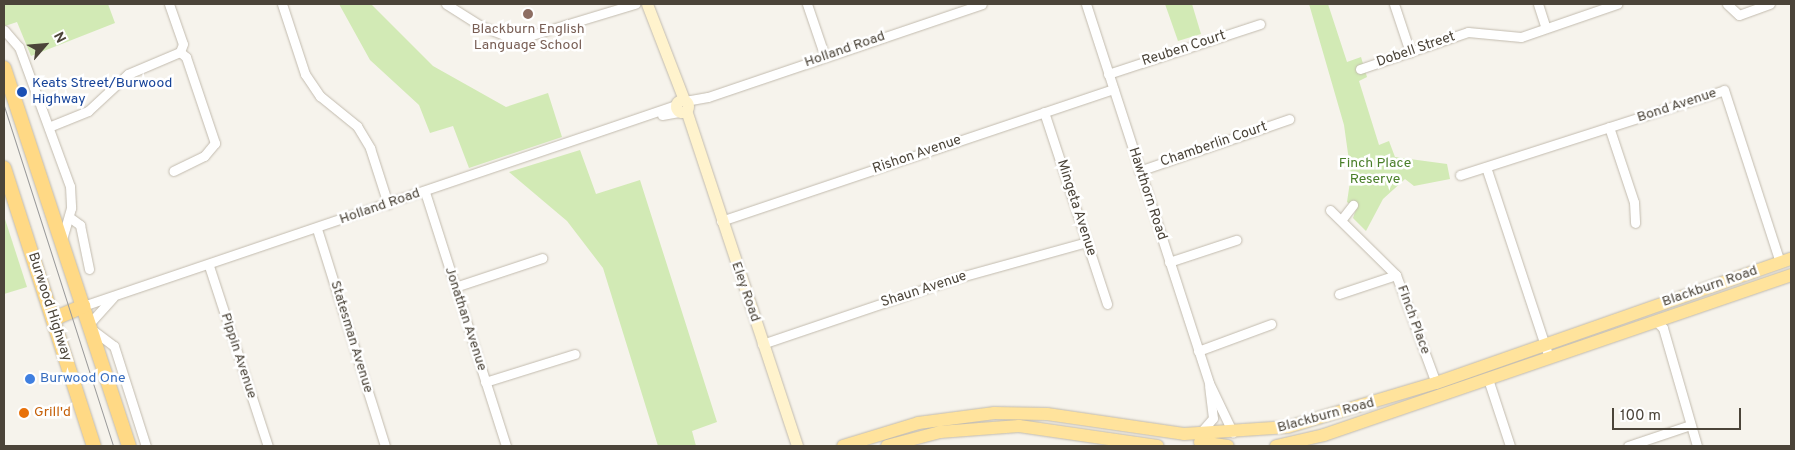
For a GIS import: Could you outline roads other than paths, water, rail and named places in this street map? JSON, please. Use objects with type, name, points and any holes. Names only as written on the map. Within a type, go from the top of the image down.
[{"type":"highway","points":[[4,68],[129,446]]},
{"type":"highway","name":"Burwood Highway","points":[[4,168],[8,194],[53,319],[94,446]]},
{"type":"highway","points":[[53,319],[83,306]]},
{"type":"main road","name":"Eley Road","points":[[647,4],[797,446]]},
{"type":"main road","name":"Blackburn Road","points":[[1276,446],[1488,379],[1547,351],[1786,261]]},
{"type":"main road","name":"Blackburn Road","points":[[843,446],[918,423],[994,413],[1047,414],[1122,426],[1197,434],[1236,433],[1325,419],[1436,383],[1656,321],[1791,275]]},
{"type":"main road","points":[[887,446],[940,432],[1019,426],[1158,446]]},
{"type":"main road","points":[[1122,426],[1227,446],[1236,433]]},
{"type":"street","points":[[51,126],[88,111],[128,74],[180,52],[183,44],[169,4]]},
{"type":"street","points":[[282,4],[305,74],[320,96],[357,126],[370,148],[388,204]]},
{"type":"street","points":[[446,4],[481,26],[504,35],[532,35],[635,4]]},
{"type":"street","points":[[807,4],[825,57]]},
{"type":"street","name":"Holland Road","points":[[83,306],[209,266],[982,4]]},
{"type":"street","name":"Hawthorn Road","points":[[1086,4],[1209,383],[1236,433]]},
{"type":"street","points":[[1394,4],[1410,52]]},
{"type":"street","points":[[1538,4],[1546,28]]},
{"type":"street","name":"Dobell Street","points":[[1360,69],[1468,32],[1521,37],[1617,4]]},
{"type":"street","points":[[1727,4],[1739,14],[1770,4]]},
{"type":"street","name":"Reuben Court","points":[[1108,74],[1260,24]]},
{"type":"street","points":[[4,30],[17,43],[51,126],[71,192],[69,217],[62,240]]},
{"type":"street","points":[[173,171],[204,156],[215,143],[186,56],[180,52]]},
{"type":"street","name":"Rishon Avenue","points":[[721,222],[1113,89]]},
{"type":"street","name":"Bond Avenue","points":[[1460,175],[1724,90],[1786,261]]},
{"type":"street","name":"Mingeta Avenue","points":[[1044,112],[1107,304]]},
{"type":"street","name":"Chamberlin Court","points":[[1139,171],[1289,119]]},
{"type":"street","points":[[1609,127],[1634,202],[1634,223]]},
{"type":"street","points":[[1486,166],[1547,351]]},
{"type":"street","name":"Jonathan Avenue","points":[[424,192],[506,446]]},
{"type":"street","points":[[1342,218],[1353,205]]},
{"type":"street","name":"Finch Place","points":[[1330,210],[1342,218],[1396,275],[1436,383]]},
{"type":"street","points":[[69,217],[80,225],[89,269]]},
{"type":"street","name":"Statesman Avenue","points":[[317,229],[385,446]]},
{"type":"street","points":[[1169,262],[1236,240]]},
{"type":"street","name":"Shaun Avenue","points":[[762,344],[957,278],[1087,242]]},
{"type":"street","points":[[455,287],[542,258]]},
{"type":"street","name":"Pippin Avenue","points":[[209,266],[268,446]]},
{"type":"street","points":[[1339,294],[1396,275]]},
{"type":"street","points":[[113,297],[89,326],[114,346],[146,446]]},
{"type":"street","points":[[1656,321],[1663,328],[1697,446]]},
{"type":"street","points":[[1198,350],[1271,324]]},
{"type":"street","points":[[485,382],[575,354]]},
{"type":"street","points":[[1488,379],[1510,446]]},
{"type":"street","name":"Hawthorn Road","points":[[1197,434],[1214,418],[1209,383]]},
{"type":"street","points":[[1628,446],[1690,425]]},
{"type":"tram line","points":[[4,106],[113,446]]},
{"type":"place","name":"Blackburn English Language School","points":[[528,14]]},
{"type":"place","name":"Keats Street/Burwood Highway","points":[[22,92]]},
{"type":"place","name":"Burwood One","points":[[30,379]]},
{"type":"place","name":"Grill'd","points":[[24,413]]},
{"type":"park label","name":"Finch Place Reserve","points":[[1375,172]]}]
